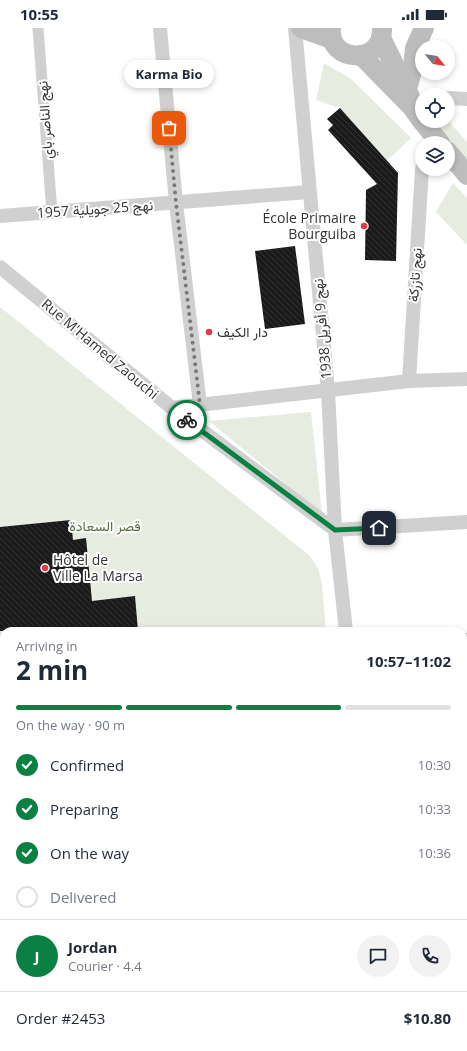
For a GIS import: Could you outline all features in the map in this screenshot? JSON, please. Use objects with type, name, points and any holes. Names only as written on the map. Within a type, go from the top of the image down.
[{"type":"main road","points":[[301,28],[331,33],[338,49],[349,56],[362,56],[374,49],[385,32]]},
{"type":"main road","points":[[415,96],[413,67],[415,48],[424,28]]},
{"type":"main road","points":[[385,32],[415,108]]},
{"type":"main road","points":[[362,56],[415,110]]},
{"type":"main road","points":[[455,160],[467,175]]},
{"type":"street","name":"نهج الناصر باي","points":[[38,28],[52,213]]},
{"type":"street","points":[[160,28],[176,203],[200,405]]},
{"type":"street","name":"نهج 9 أفريل 1938","points":[[295,28],[328,391],[335,530],[346,627]]},
{"type":"street","points":[[455,98],[467,99]]},
{"type":"street","name":"نهج تازركة","points":[[409,381],[422,176]]},
{"type":"street","name":"نهج 25 جويلية 1957","points":[[0,216],[309,192]]},
{"type":"street","name":"Rue M'Hamed Zaouchi","points":[[0,267],[172,408],[335,530]]},
{"type":"street","points":[[172,408],[409,381],[467,379]]},
{"type":"street","points":[[335,530],[467,522]]},
{"type":"green space","points":[[324,63],[351,79],[411,138],[387,161],[340,108],[316,100]]},
{"type":"green space","points":[[432,128],[454,128],[467,142],[467,167],[455,154],[455,136],[439,136]]},
{"type":"green space","points":[[453,183],[467,198],[467,245],[436,212]]},
{"type":"green space","name":"قصر السعادة","points":[[0,307],[310,556],[318,568],[322,584],[326,627],[0,627]]},
{"type":"green space","points":[[311,412],[322,514],[209,421]]},
{"type":"building","points":[[340,108],[398,173],[396,261],[365,260],[366,190],[377,184],[328,130],[333,125],[327,119]]},
{"type":"building","points":[[295,246],[305,324],[265,329],[255,251]]},
{"type":"building","name":"Hôtel de Ville La Marsa","points":[[71,520],[73,540],[86,538],[92,601],[135,596],[138,627],[0,627],[0,527]]},
{"type":"way so far","points":[[169,128],[176,203],[200,405],[172,408],[187,420]]},
{"type":"place","name":"Karma Bio","points":[[169,128]]},
{"type":"place","name":"École Primaire Bourguiba","points":[[364,226]]},
{"type":"place","name":"دار الكيف","points":[[209,332]]},
{"type":"place","name":"Hôtel de Ville La Marsa","points":[[45,568]]},
{"type":"route","points":[[187,420],[335,530],[379,528]]}]
